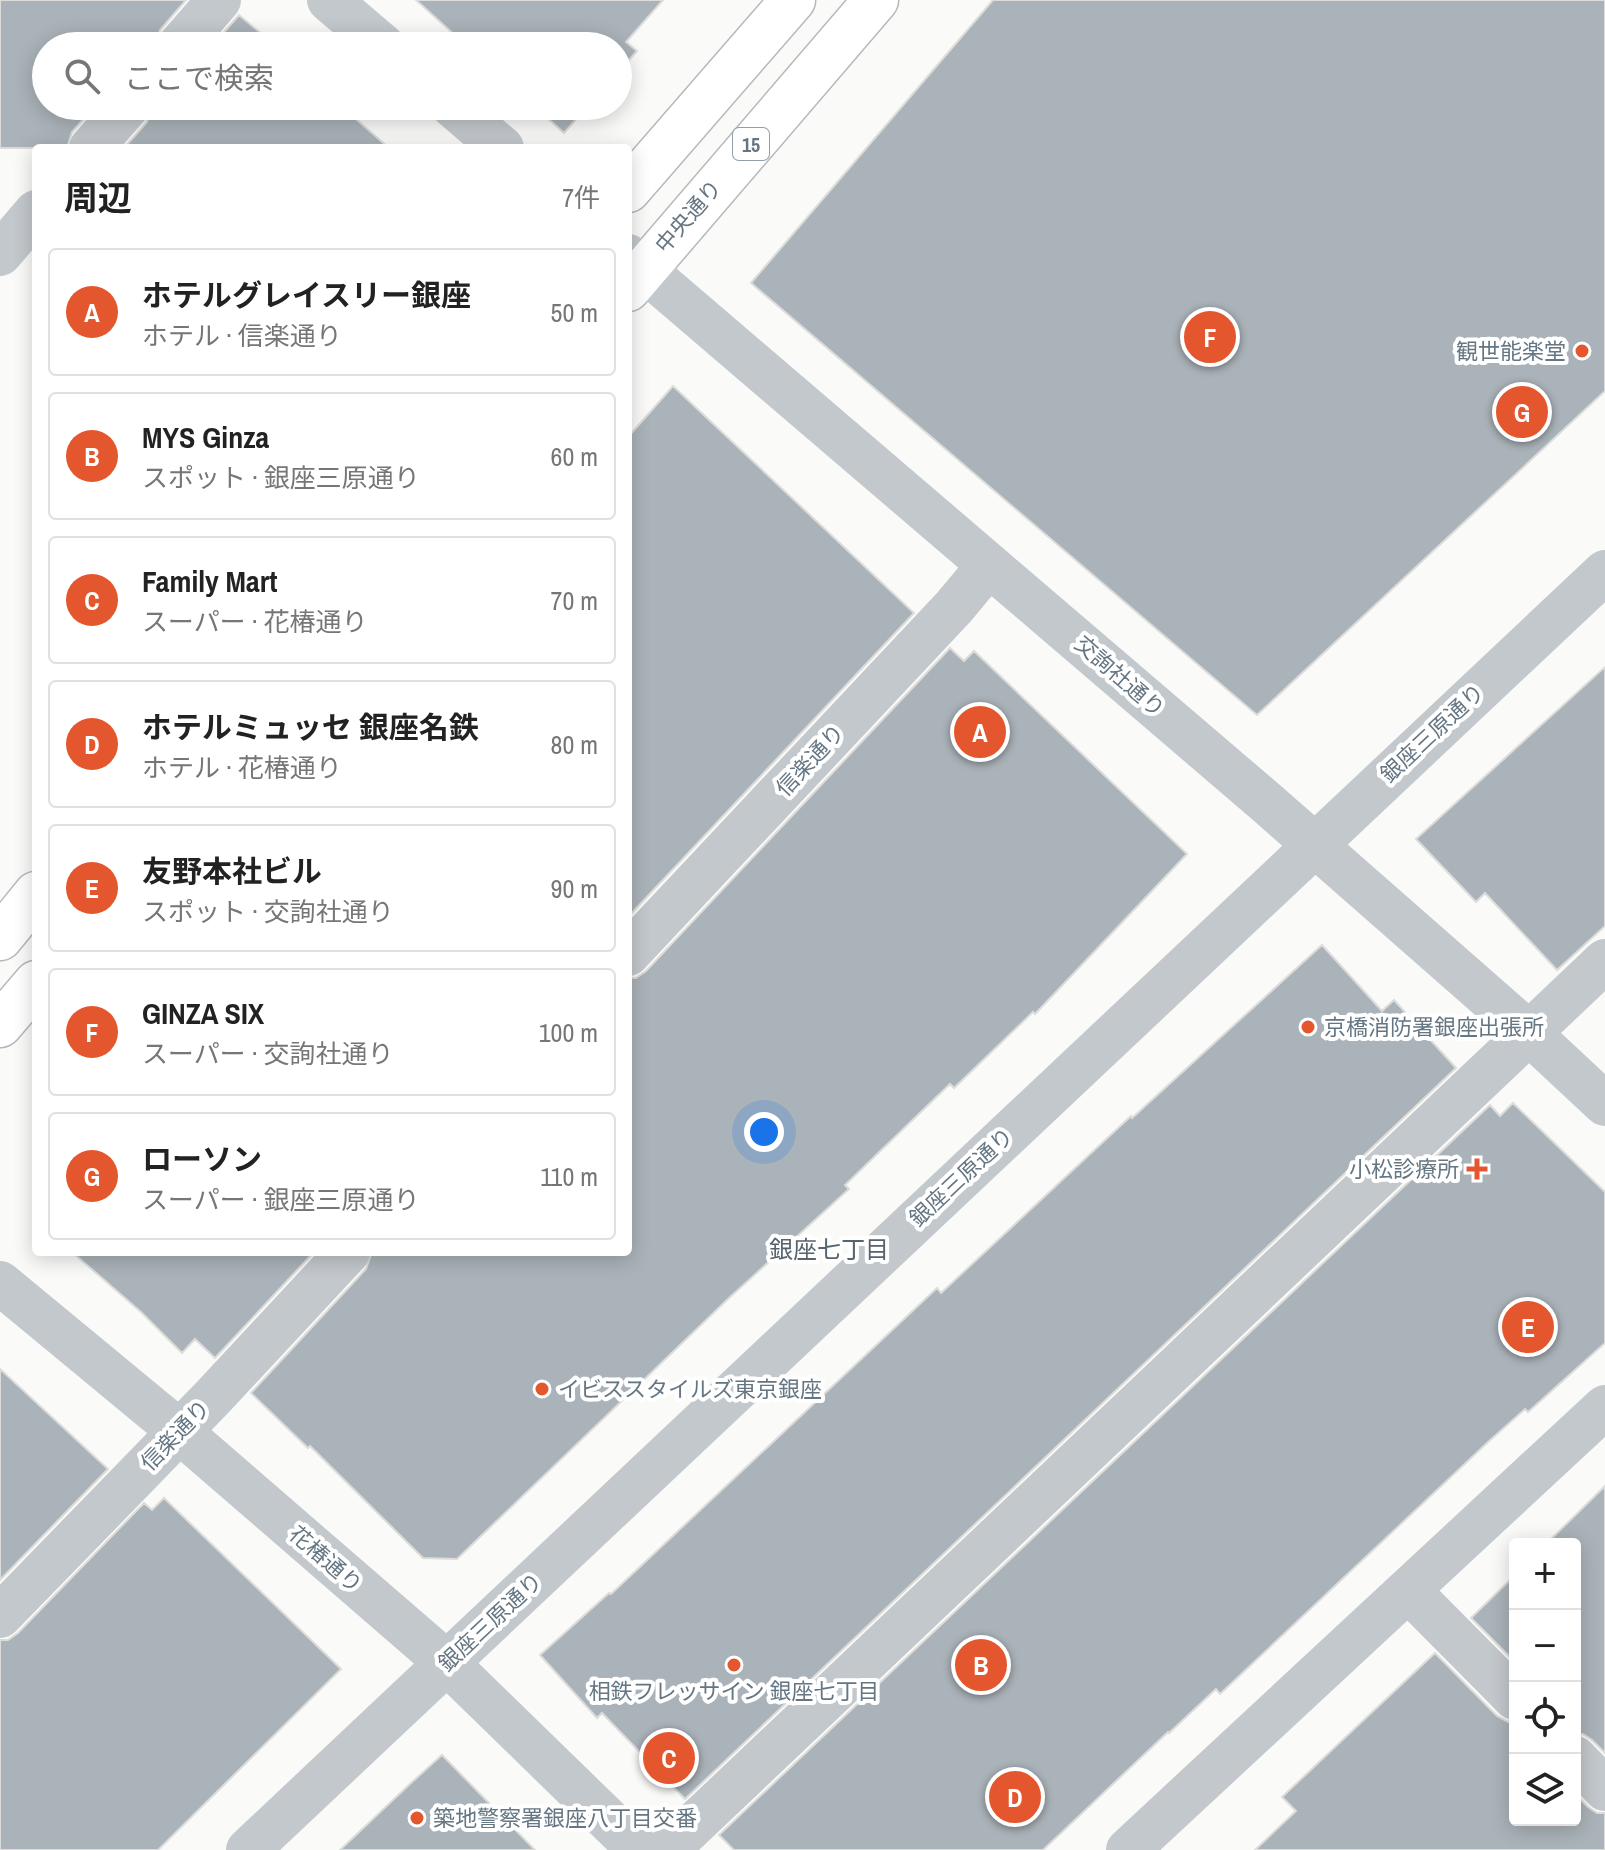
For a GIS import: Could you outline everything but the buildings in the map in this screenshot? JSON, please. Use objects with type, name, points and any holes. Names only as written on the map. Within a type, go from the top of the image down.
[{"type":"highway","points":[[632,185],[793,0]]},
{"type":"highway","name":"中央通り","points":[[633,271],[876,0]]},
{"type":"highway","points":[[0,938],[32,899]]},
{"type":"highway","points":[[0,1025],[32,988]]},
{"type":"street","points":[[191,32],[219,0]]},
{"type":"street","points":[[329,0],[367,32]]},
{"type":"street","points":[[95,144],[116,120]]},
{"type":"street","points":[[469,120],[497,144]]},
{"type":"street","points":[[0,254],[32,217]]},
{"type":"street","name":"交詢社通り","points":[[633,271],[989,565],[1529,1033],[1605,1104]]},
{"type":"street","name":"信楽通り","points":[[632,950],[954,607],[989,565]]},
{"type":"street","name":"銀座三原通り","points":[[248,1850],[1605,572]]},
{"type":"street","points":[[667,1850],[1605,961]]},
{"type":"street","name":"信楽通り","points":[[0,1616],[344,1256]]},
{"type":"street","name":"花椿通り","points":[[0,1283],[179,1431],[447,1663],[639,1850]]},
{"type":"street","points":[[1128,1850],[1605,1407]]},
{"type":"street","points":[[1408,1590],[1509,1692]]},
{"type":"street","points":[[1581,1764],[1605,1789]]},
{"type":"place","name":"GINZA SIX","points":[[1210,337]]},
{"type":"place","name":"観世能楽堂","points":[[1582,351]]},
{"type":"place","name":"ローソン","points":[[1522,412]]},
{"type":"place","name":"ホテルグレイスリー銀座","points":[[980,732]]},
{"type":"place","name":"京橋消防署銀座出張所","points":[[1308,1027]]},
{"type":"place","name":"小松診療所","points":[[1477,1169]]},
{"type":"place","name":"友野本社ビル","points":[[1528,1327]]},
{"type":"place","name":"イビススタイルズ東京銀座","points":[[542,1389]]},
{"type":"place","name":"相鉄フレッサイン 銀座七丁目","points":[[734,1665]]},
{"type":"place","name":"MYS Ginza","points":[[981,1665]]},
{"type":"place","name":"Family Mart","points":[[669,1758]]},
{"type":"place","name":"ホテルミュッセ 銀座名鉄","points":[[1015,1797]]},
{"type":"place","name":"築地警察署銀座八丁目交番","points":[[417,1818]]},
{"type":"district","name":"銀座七丁目","points":[[829,1249]]}]
